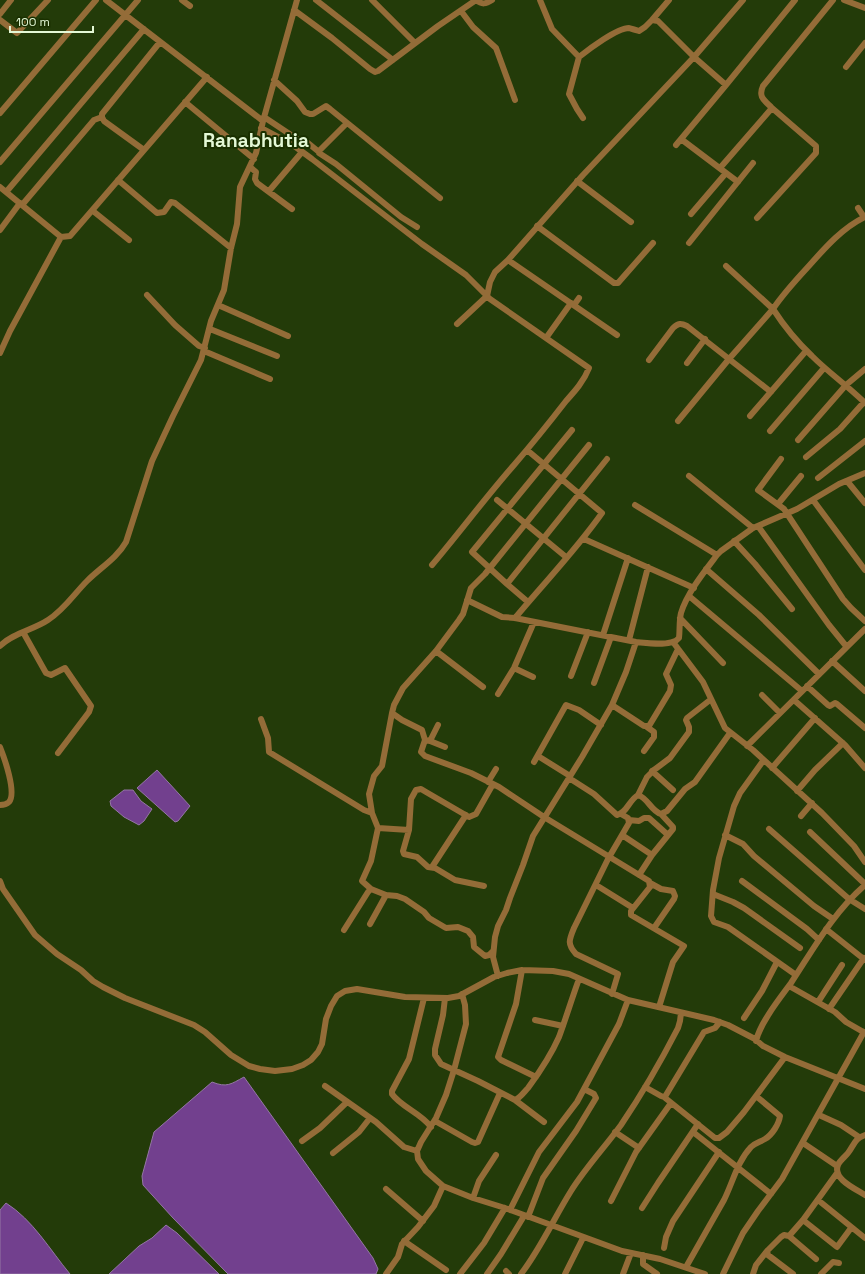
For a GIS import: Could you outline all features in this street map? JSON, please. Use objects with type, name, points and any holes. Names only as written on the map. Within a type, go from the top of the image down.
[{"type":"street","points":[[0,14],[11,0]]},
{"type":"street","points":[[0,113],[96,0]]},
{"type":"street","points":[[0,162],[49,103],[126,16],[138,0]]},
{"type":"street","points":[[182,0],[190,6]]},
{"type":"street","points":[[0,646],[4,642],[49,620],[123,547],[129,537],[152,461],[201,360],[202,348],[224,290],[231,248],[237,224],[240,187],[254,159],[274,80],[297,0]]},
{"type":"street","points":[[316,0],[393,60]]},
{"type":"street","points":[[372,0],[415,43]]},
{"type":"street","points":[[294,10],[373,71],[378,71],[476,0],[483,4],[492,0]]},
{"type":"street","points":[[540,0],[552,29],[579,57]]},
{"type":"street","points":[[583,118],[569,94],[579,57],[595,44],[628,28],[639,31],[652,20],[669,0]]},
{"type":"street","points":[[457,324],[487,296],[490,282],[495,272],[508,260],[578,181],[694,57],[743,0]]},
{"type":"street","points":[[676,145],[795,0]]},
{"type":"street","points":[[757,218],[816,153],[816,146],[772,108],[762,97],[761,91],[833,0]]},
{"type":"street","points":[[844,0],[865,8]]},
{"type":"street","points":[[0,20],[17,33],[45,1]]},
{"type":"street","points":[[110,1],[126,16],[207,77],[280,137],[302,152],[422,244],[466,275],[487,296],[589,368],[576,389],[432,565]]},
{"type":"street","points":[[461,11],[473,27],[496,48],[515,100]]},
{"type":"street","points":[[652,20],[661,24],[694,57],[726,85]]},
{"type":"street","points":[[144,29],[2,189],[61,237],[70,236],[93,211],[207,77]]},
{"type":"street","points":[[144,150],[104,121],[102,114],[160,42]]},
{"type":"street","points":[[846,67],[865,43]]},
{"type":"street","points":[[274,80],[297,101],[305,112],[313,114],[326,106],[440,198]]},
{"type":"street","points":[[185,102],[254,159]]},
{"type":"street","points":[[720,168],[772,108]]},
{"type":"street","points":[[0,230],[94,120],[102,117]]},
{"type":"street","points":[[263,122],[308,143],[319,152],[319,154],[336,164],[401,217],[417,228]]},
{"type":"street","points":[[319,152],[347,123]]},
{"type":"street","points":[[681,139],[738,182]]},
{"type":"street","points":[[268,191],[302,152]]},
{"type":"street","points":[[689,243],[753,163]]},
{"type":"street","points":[[250,167],[256,172],[255,181],[292,209]]},
{"type":"street","points":[[691,214],[726,173]]},
{"type":"street","points":[[118,180],[157,213],[162,214],[166,211],[171,202],[175,202],[231,248]]},
{"type":"street","points":[[578,181],[631,222]]},
{"type":"street","points":[[678,421],[729,359],[773,309],[781,297],[823,250],[850,225],[865,217],[858,208]]},
{"type":"street","points":[[93,211],[129,240]]},
{"type":"street","points":[[537,226],[614,283],[618,283],[653,243]]},
{"type":"street","points":[[0,353],[10,331],[61,237]]},
{"type":"street","points":[[508,260],[617,335]]},
{"type":"street","points":[[726,266],[773,309],[806,351],[865,403],[840,429],[806,457]]},
{"type":"street","points":[[147,295],[169,320],[202,348],[270,379]]},
{"type":"street","points":[[546,338],[572,304],[579,298]]},
{"type":"street","points":[[218,305],[288,336]]},
{"type":"street","points":[[649,360],[676,324],[681,324],[687,326],[771,392]]},
{"type":"street","points":[[210,329],[277,356]]},
{"type":"street","points":[[687,363],[704,339]]},
{"type":"street","points":[[750,416],[806,351]]},
{"type":"street","points":[[770,431],[824,368]]},
{"type":"street","points":[[798,440],[846,385],[865,369]]},
{"type":"street","points":[[528,602],[472,552],[572,430]]},
{"type":"street","points":[[818,478],[865,441]]},
{"type":"street","points":[[493,952],[485,956],[474,947],[473,937],[468,931],[458,927],[446,928],[405,899],[397,896],[386,895],[372,889],[362,881],[371,861],[378,828],[372,813],[368,794],[374,776],[382,766],[394,705],[407,681],[436,651],[463,614],[466,600],[471,588],[490,568],[589,445]]},
{"type":"street","points":[[514,618],[566,557],[584,539],[602,513],[527,450]]},
{"type":"street","points":[[507,584],[607,459]]},
{"type":"street","points":[[781,460],[758,490],[784,509],[843,599],[865,621]]},
{"type":"street","points":[[466,600],[502,617],[514,618],[636,642],[673,642],[679,638],[680,618],[689,596],[717,555],[755,527],[786,514],[847,480],[865,473]]},
{"type":"street","points":[[689,476],[755,527],[846,646]]},
{"type":"street","points":[[778,504],[801,476]]},
{"type":"street","points":[[847,480],[865,503]]},
{"type":"street","points":[[497,500],[566,557]]},
{"type":"street","points":[[813,500],[865,570]]},
{"type":"street","points":[[635,505],[717,555]]},
{"type":"street","points":[[584,539],[694,588]]},
{"type":"street","points":[[734,541],[792,609]]},
{"type":"street","points":[[602,635],[628,558]]},
{"type":"street","points":[[629,640],[648,567]]},
{"type":"street","points":[[706,569],[759,616],[819,674]]},
{"type":"street","points":[[689,596],[802,691]]},
{"type":"street","points":[[680,618],[723,664]]},
{"type":"street","points":[[498,694],[514,668],[534,622]]},
{"type":"street","points":[[747,746],[846,646],[865,629]]},
{"type":"street","points":[[23,632],[46,673],[51,675],[65,668],[91,706],[89,712],[58,753]]},
{"type":"street","points":[[572,676],[588,632]]},
{"type":"street","points":[[594,683],[611,637]]},
{"type":"street","points":[[498,976],[493,952],[498,926],[506,910],[527,856],[533,836],[612,705],[626,672],[636,642]]},
{"type":"street","points":[[673,642],[703,682],[722,726],[747,746],[812,804],[854,846],[865,862]]},
{"type":"street","points":[[647,727],[651,724],[670,691],[671,684],[666,674],[678,649]]},
{"type":"street","points":[[436,651],[483,687]]},
{"type":"street","points":[[832,661],[865,692]]},
{"type":"street","points":[[514,668],[533,677]]},
{"type":"street","points":[[807,686],[828,705],[830,706],[835,703],[837,704],[865,728]]},
{"type":"street","points":[[762,694],[780,714]]},
{"type":"street","points":[[538,756],[594,794],[614,814],[622,814],[633,799],[638,795],[644,782],[652,771],[670,758],[689,732],[689,727],[686,720],[687,718],[710,700]]},
{"type":"street","points":[[794,700],[842,743],[865,768]]},
{"type":"street","points":[[534,762],[566,705],[579,710],[601,725]]},
{"type":"street","points":[[612,705],[654,732],[654,737],[644,751]]},
{"type":"street","points":[[392,713],[397,718],[422,730],[428,740],[445,746]]},
{"type":"street","points":[[772,768],[815,718]]},
{"type":"street","points":[[261,719],[268,738],[269,752],[364,810],[372,813]]},
{"type":"street","points":[[438,725],[420,752],[425,756],[468,772],[490,783],[650,883],[661,889],[673,891],[674,899],[654,928]]},
{"type":"street","points":[[661,814],[667,811],[685,789],[695,782],[730,733]]},
{"type":"street","points":[[798,791],[815,770],[842,743]]},
{"type":"street","points":[[0,747],[8,770],[11,791],[10,800],[8,803],[0,806]]},
{"type":"street","points":[[763,761],[745,784],[737,799],[725,835],[713,894],[711,916],[714,922],[728,927],[796,975]]},
{"type":"street","points":[[484,886],[455,880],[441,871],[425,866],[417,857],[404,854],[403,851],[409,830],[411,799],[414,792],[418,789],[426,792],[469,817],[476,814],[496,768]]},
{"type":"street","points":[[652,771],[673,790]]},
{"type":"street","points":[[638,795],[644,798],[655,812],[661,814],[673,827],[672,831],[652,855],[639,875]]},
{"type":"street","points":[[801,816],[812,804]]},
{"type":"street","points":[[622,814],[629,820],[639,821],[644,818],[649,818],[668,835]]},
{"type":"street","points":[[432,867],[466,815]]},
{"type":"street","points":[[612,994],[618,977],[616,972],[581,957],[572,949],[570,944],[571,936],[609,857],[629,823],[629,820]]},
{"type":"street","points":[[378,828],[409,830]]},
{"type":"street","points":[[768,829],[849,899],[865,909]]},
{"type":"street","points":[[756,1041],[762,1026],[826,929],[849,899],[865,884],[810,832]]},
{"type":"street","points":[[622,835],[652,855]]},
{"type":"street","points":[[725,835],[741,842],[754,856],[814,906],[833,919]]},
{"type":"street","points":[[0,881],[3,889],[35,935],[56,954],[103,987],[125,998],[198,1027],[231,1055],[254,1068],[266,1070],[292,1068],[304,1065],[311,1060],[318,1052],[322,1044],[326,1018],[331,1006],[338,996],[345,991],[361,989],[398,996],[445,998],[459,996],[498,976],[522,970],[560,971],[628,1000],[659,1004],[681,1013],[728,1025],[785,1057],[865,1089]]},
{"type":"street","points":[[742,881],[807,929],[819,940]]},
{"type":"street","points":[[650,883],[650,887],[630,913],[631,915],[684,946],[673,962],[659,1004]]},
{"type":"street","points":[[596,885],[634,908]]},
{"type":"street","points":[[344,930],[368,892],[372,889]]},
{"type":"street","points":[[713,894],[744,908],[800,948]]},
{"type":"street","points":[[370,924],[386,895]]},
{"type":"street","points":[[826,929],[864,959],[829,1009]]},
{"type":"street","points":[[744,1018],[762,991],[777,962]]},
{"type":"street","points":[[818,1002],[842,965]]},
{"type":"street","points":[[522,970],[516,1004],[498,1057],[501,1060],[536,1077]]},
{"type":"street","points":[[515,1100],[522,1095],[536,1077],[551,1053],[563,1026],[580,979]]},
{"type":"street","points":[[723,1274],[743,1233],[782,1179],[864,1033],[846,1022],[835,1012],[788,986]]},
{"type":"street","points":[[462,994],[465,1005],[466,1024],[454,1070],[446,1095],[435,1120],[417,1151],[420,1164],[426,1171],[443,1186],[473,1198],[508,1209],[584,1238],[631,1253],[660,1259],[706,1274]]},
{"type":"street","points":[[424,998],[409,1059],[392,1091],[392,1094],[400,1102],[424,1119],[431,1127]]},
{"type":"street","points":[[445,998],[435,1055],[441,1064],[515,1100],[544,1122]]},
{"type":"street","points":[[460,1274],[508,1209],[539,1152],[571,1110],[619,1024],[628,1000]]},
{"type":"street","points":[[521,1274],[552,1226],[571,1191],[615,1132],[645,1087],[678,1028],[681,1013]]},
{"type":"street","points":[[535,1020],[563,1026]]},
{"type":"street","points":[[664,1097],[704,1032],[715,1028],[720,1022]]},
{"type":"street","points":[[645,1087],[664,1097],[715,1138],[719,1138],[727,1132],[785,1057]]},
{"type":"street","points":[[325,1086],[381,1126],[404,1147],[417,1151]]},
{"type":"street","points":[[486,1274],[526,1216],[543,1178],[576,1131],[596,1098],[594,1094],[584,1088]]},
{"type":"street","points":[[435,1120],[472,1142],[478,1142],[500,1093]]},
{"type":"street","points":[[686,1267],[724,1200],[737,1166],[751,1147],[768,1137],[780,1120],[780,1116],[776,1112],[756,1096]]},
{"type":"street","points":[[302,1141],[324,1125],[347,1102]]},
{"type":"street","points":[[611,1201],[639,1148],[671,1103]]},
{"type":"street","points":[[819,1115],[862,1136],[837,1166],[837,1173],[844,1182],[865,1196]]},
{"type":"street","points":[[333,1153],[359,1132],[370,1118]]},
{"type":"street","points":[[642,1208],[698,1124]]},
{"type":"street","points":[[615,1132],[639,1148]]},
{"type":"street","points":[[693,1132],[771,1194]]},
{"type":"street","points":[[803,1143],[837,1166]]},
{"type":"street","points":[[664,1248],[666,1237],[673,1221],[719,1152]]},
{"type":"street","points":[[473,1198],[479,1181],[496,1155]]},
{"type":"street","points":[[789,1236],[803,1220],[837,1173]]},
{"type":"street","points":[[386,1274],[398,1257],[404,1241],[423,1221],[436,1202],[443,1186]]},
{"type":"street","points":[[386,1189],[423,1221]]},
{"type":"street","points":[[818,1200],[865,1238]]},
{"type":"street","points":[[803,1220],[837,1247],[851,1228]]},
{"type":"street","points":[[753,1274],[756,1265],[767,1251],[784,1235],[789,1236],[816,1259]]},
{"type":"street","points":[[565,1274],[584,1238]]},
{"type":"street","points":[[404,1241],[446,1270]]},
{"type":"street","points":[[767,1251],[768,1255],[793,1274]]},
{"type":"street","points":[[623,1274],[631,1253]]},
{"type":"street","points":[[643,1255],[642,1264],[657,1274]]},
{"type":"street","points":[[821,1274],[833,1262],[839,1263]]},
{"type":"shaded area","points":[[157,770],[190,806],[178,821],[175,822],[137,788]]},
{"type":"shaded area","points":[[124,790],[133,790],[141,801],[152,809],[144,821],[139,825],[124,817],[111,806],[110,801]]},
{"type":"shaded area","points":[[244,1077],[373,1258],[378,1269],[376,1274],[228,1274],[143,1185],[142,1176],[154,1132],[212,1082],[225,1085],[236,1082]]},
{"type":"shaded area","points":[[6,1203],[25,1218],[70,1274],[0,1274],[0,1210]]},
{"type":"shaded area","points":[[166,1225],[177,1233],[219,1274],[109,1274],[139,1246],[152,1238]]},
{"type":"district","name":"Ranabhutia","points":[[256,140]]}]
